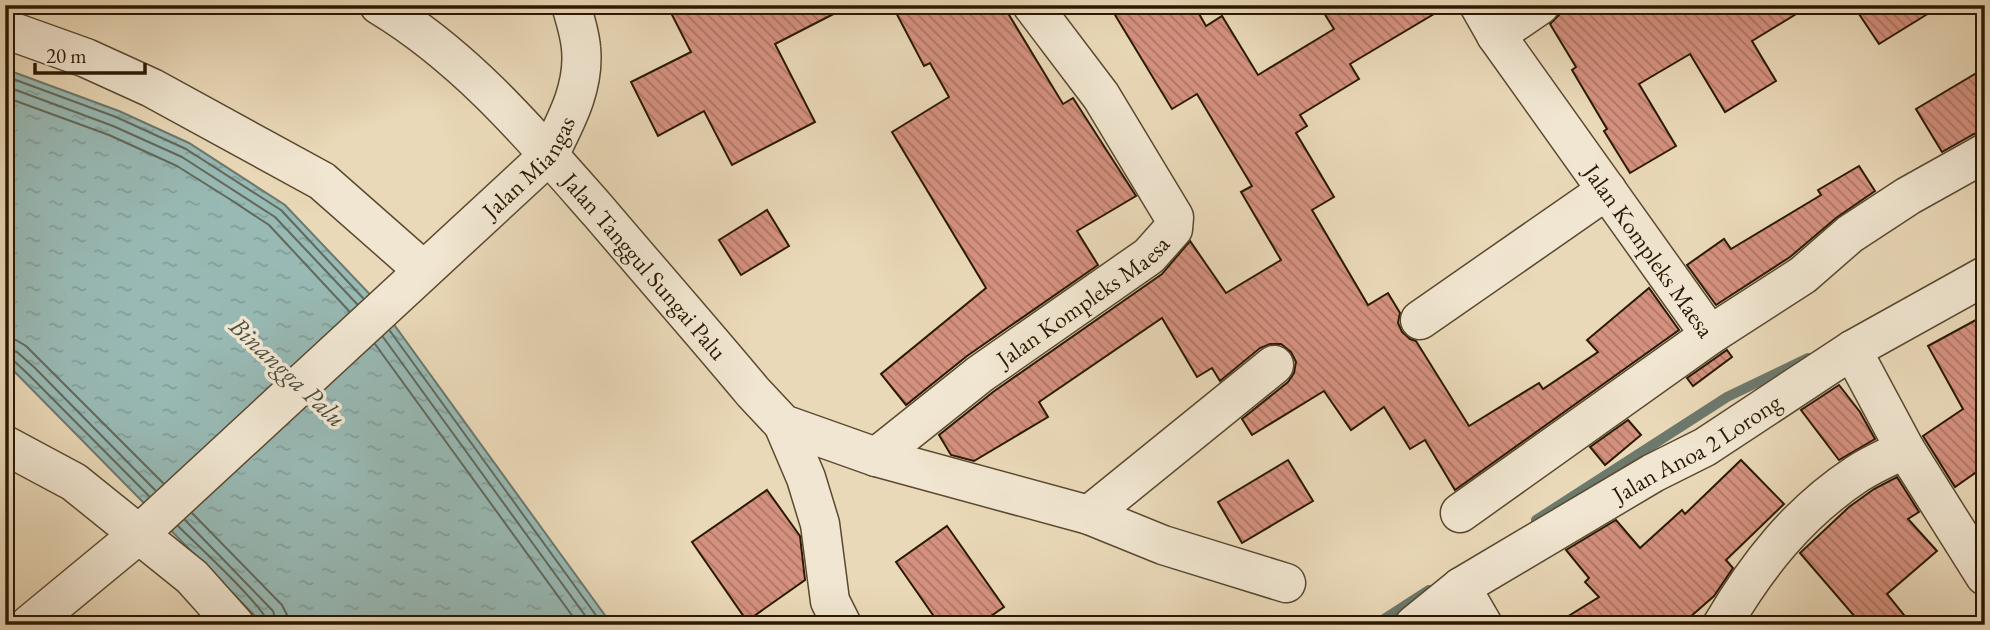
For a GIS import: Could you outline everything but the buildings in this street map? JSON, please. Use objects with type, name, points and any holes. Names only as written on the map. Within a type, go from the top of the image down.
[{"type":"street","name":"Jalan Tanggul Sungai Palu","points":[[379,5],[473,75],[549,155],[752,392],[783,424]]},
{"type":"street","name":"Jalan Miangas","points":[[29,625],[146,528],[549,155],[570,113],[580,83],[582,47],[571,5]]},
{"type":"street","name":"Jalan Kompleks Maesa","points":[[876,457],[980,374],[1149,256],[1172,229],[1174,217],[1101,96],[1032,5]]},
{"type":"street","name":"Jalan Kompleks Maesa","points":[[1540,5],[1487,20],[1710,335],[1803,275],[1850,234],[1985,153]]},
{"type":"street","points":[[5,29],[86,58],[152,88],[322,181],[412,281]]},
{"type":"street","points":[[1420,320],[1607,190]]},
{"type":"street","name":"Jalan Anoa 2 Lorong","points":[[1413,625],[1461,587],[1653,473],[1706,447],[1852,350],[1985,276]]},
{"type":"street","points":[[1460,513],[1710,335]]},
{"type":"street","points":[[1852,350],[1905,449],[1985,576]]},
{"type":"street","points":[[1089,515],[1274,365]]},
{"type":"street","points":[[783,424],[876,457],[1089,515],[1163,545],[1286,583]]},
{"type":"street","points":[[783,424],[806,478],[820,524],[830,601],[842,625]]},
{"type":"street","points":[[5,445],[74,482],[146,528],[235,625]]},
{"type":"street","points":[[1721,625],[1745,584],[1771,550],[1807,512],[1858,473],[1905,449]]},
{"type":"street","points":[[1461,587],[1483,625]]},
{"type":"water","name":"Binangga Palu","points":[[5,69],[119,111],[189,143],[285,205],[379,304],[612,625],[264,625],[5,362]]},
{"type":"waterway","points":[[1536,520],[1727,397],[1808,358]]},
{"type":"waterway","points":[[1375,625],[1429,590]]}]
